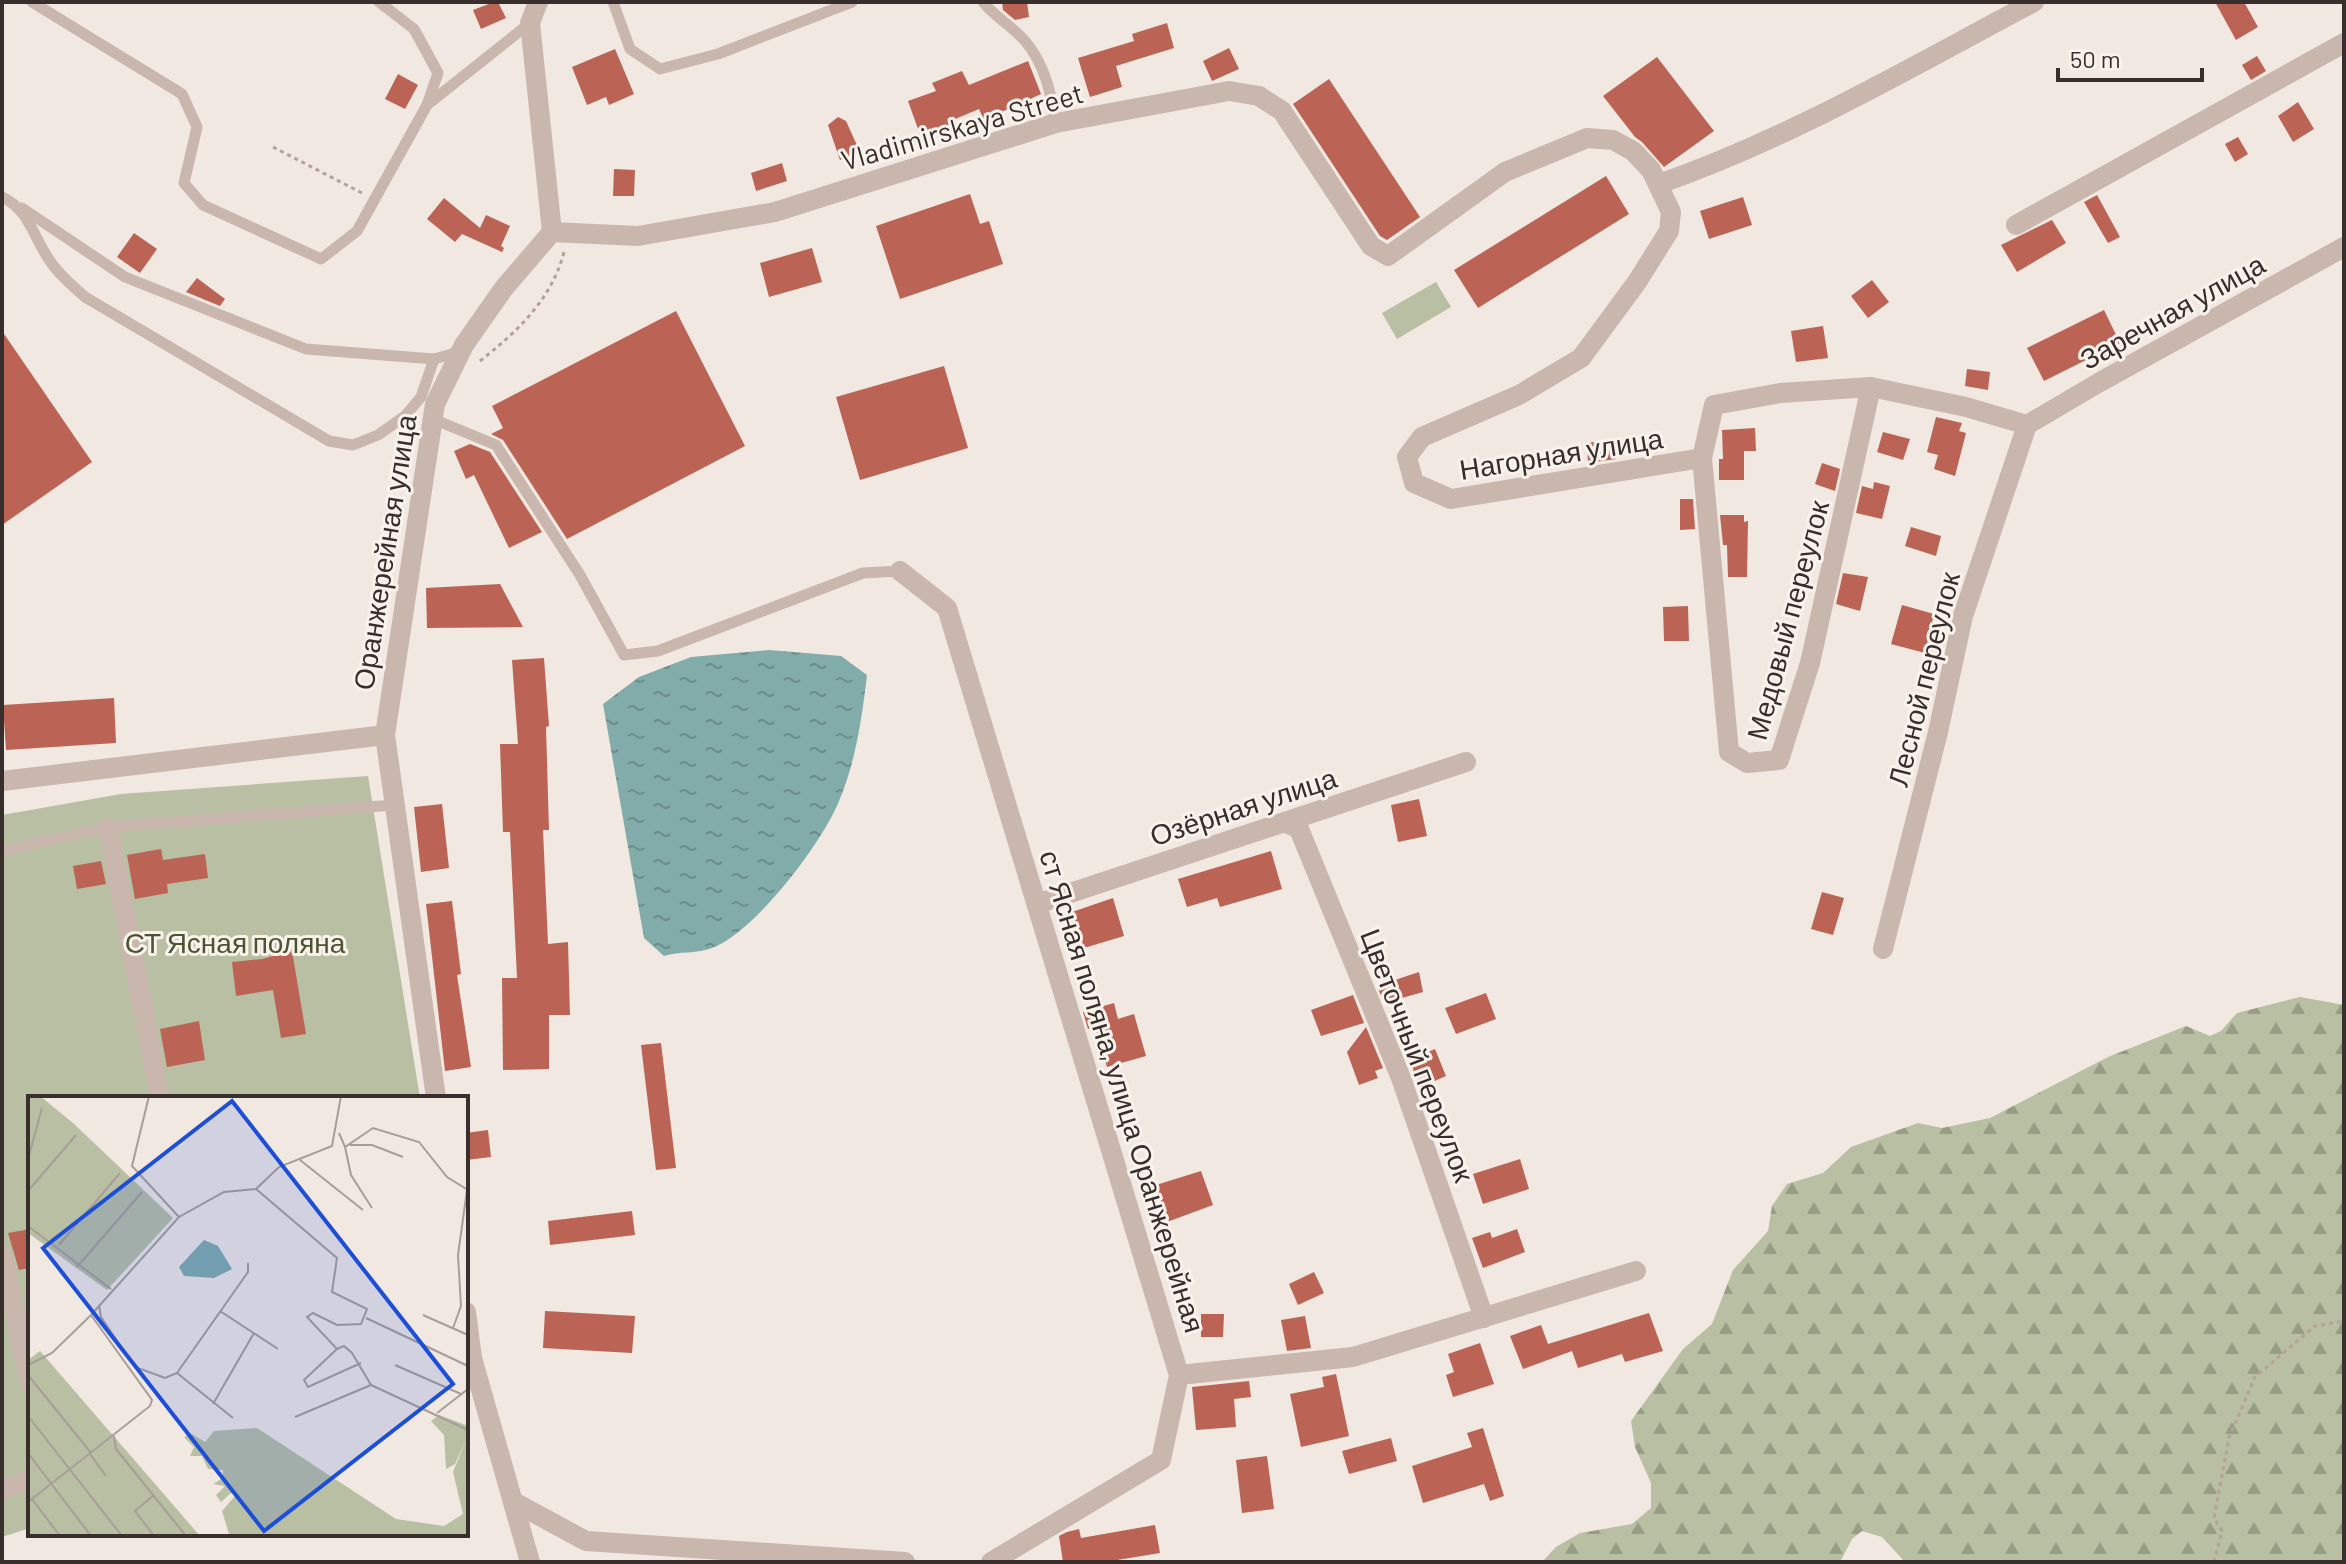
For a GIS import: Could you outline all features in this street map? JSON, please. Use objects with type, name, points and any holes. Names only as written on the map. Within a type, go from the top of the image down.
[{"type":"street","points":[[538,2],[530,23],[560,232]]},
{"type":"street","points":[[1659,184],[1711,166],[1790,132],[2034,2]]},
{"type":"street","points":[[2016,225],[2344,43]]},
{"type":"street","name":"Vladimirskaya Street","points":[[560,232],[638,236],[775,212],[1056,123],[1229,91],[1259,96],[1282,111],[1371,246],[1388,256],[1505,172],[1587,138],[1613,140]]},
{"type":"street","name":"Нагорная улица","points":[[1613,140],[1633,151],[1651,170],[1671,212],[1669,231],[1637,282],[1581,358],[1519,395],[1422,437],[1407,457],[1414,483],[1451,499],[1702,458],[1714,405],[1780,393],[1871,387],[1966,407],[2027,425]]},
{"type":"street","name":"Оранжерейная улица","points":[[436,1096],[385,735],[435,404],[468,358],[504,288],[560,232]]},
{"type":"street","name":"Заречная улица","points":[[2027,425],[2344,247]]},
{"type":"street","name":"Медовый переулок","points":[[1702,458],[1729,752],[1747,763],[1779,760],[1810,663],[1871,387]]},
{"type":"street","name":"Лесной переулок","points":[[1883,949],[1938,732],[1963,616],[2027,425]]},
{"type":"street","name":"ст Ясная поляна, улица Оранжерейная","points":[[900,571],[947,608],[1179,1375],[1161,1460],[991,1562]]},
{"type":"street","points":[[2,781],[385,735]]},
{"type":"street","name":"Озёрная улица","points":[[1037,904],[1466,762]]},
{"type":"street","name":"Цветочный переулок","points":[[1285,822],[1299,829],[1389,1049],[1484,1318]]},
{"type":"street","points":[[108,827],[160,1096]]},
{"type":"street","points":[[2,1254],[28,1375]]},
{"type":"street","points":[[1179,1375],[1353,1357],[1636,1271]]},
{"type":"street","points":[[468,1327],[473,1383],[514,1502],[530,1562]]},
{"type":"street","points":[[2,1490],[28,1480]]},
{"type":"street","points":[[514,1502],[586,1541],[905,1562]]},
{"type":"lane","points":[[32,2],[182,94],[197,127],[184,183],[203,205],[321,259],[357,231],[427,105],[438,73],[414,29],[379,2]]},
{"type":"lane","points":[[613,2],[630,49],[660,69],[718,54],[852,2]]},
{"type":"lane","points":[[983,2],[990,12],[1026,42],[1050,84],[1056,123]]},
{"type":"lane","points":[[427,105],[530,23]]},
{"type":"lane","points":[[7,200],[22,211],[58,273],[85,297],[329,441],[353,445],[378,435],[405,416],[421,397],[434,359]]},
{"type":"lane","points":[[7,200],[125,277],[306,349],[434,359],[468,358]]},
{"type":"lane","points":[[433,419],[496,445],[580,575],[624,655],[658,651],[863,573],[900,571]]},
{"type":"lane","points":[[2,851],[108,827],[394,805]]},
{"type":"path","points":[[273,147],[374,199]]},
{"type":"path","points":[[468,358],[533,314],[562,258],[560,232]]},
{"type":"path","points":[[2214,1562],[2222,1531],[2214,1518],[2229,1438],[2255,1377],[2315,1326],[2344,1321]]},
{"type":"green space","points":[[1436,282],[1451,307],[1397,339],[1382,313]]},
{"type":"green space","name":"СТ Ясная поляна","points":[[368,776],[420,1096],[28,1096],[28,1529],[2,1537],[2,815],[121,794]]},
{"type":"green space","points":[[2300,997],[2344,1005],[2344,1562],[1905,1562],[1882,1537],[1862,1531],[1852,1539],[1840,1562],[1542,1562],[1556,1547],[1580,1533],[1632,1524],[1651,1508],[1651,1483],[1635,1447],[1631,1421],[1683,1349],[1712,1324],[1733,1270],[1768,1231],[1772,1206],[1787,1184],[1823,1173],[1851,1147],[1918,1123],[1942,1128],[1990,1118],[2108,1057],[2186,1026],[2210,1036],[2221,1031],[2237,1013]]},
{"type":"water","points":[[769,650],[841,656],[867,675],[858,739],[845,786],[831,818],[803,862],[747,924],[712,948],[664,956],[644,938],[603,704],[639,677],[691,657]]},
{"type":"building","points":[[498,2],[506,18],[481,29],[473,10]]},
{"type":"building","points":[[1002,2],[1027,2],[1029,17],[1015,20],[1003,10]]},
{"type":"building","points":[[2215,2],[2244,2],[2258,27],[2236,40]]},
{"type":"building","points":[[1167,23],[1174,48],[1116,66],[1122,87],[1090,97],[1078,58],[1134,41],[1132,34]]},
{"type":"building","points":[[1229,48],[1239,69],[1212,81],[1203,61]]},
{"type":"building","points":[[615,49],[634,94],[609,105],[606,97],[587,105],[572,67]]},
{"type":"building","points":[[2257,56],[2266,71],[2251,80],[2242,65]]},
{"type":"building","points":[[1657,57],[1714,131],[1664,167],[1635,137],[1603,96]]},
{"type":"building","points":[[1028,61],[1041,94],[984,120],[979,109],[948,122],[950,129],[922,140],[908,101],[936,91],[932,83],[962,71],[969,85]]},
{"type":"building","points":[[398,74],[418,85],[405,109],[385,99]]},
{"type":"building","points":[[1329,79],[1420,217],[1387,240],[1380,236],[1293,104]]},
{"type":"building","points":[[2298,102],[2314,129],[2293,142],[2278,116]]},
{"type":"building","points":[[838,117],[846,121],[860,152],[840,160],[828,125]]},
{"type":"building","points":[[2238,137],[2248,154],[2235,162],[2225,144]]},
{"type":"building","points":[[782,163],[787,181],[756,191],[751,173]]},
{"type":"building","points":[[614,169],[635,170],[634,196],[613,196]]},
{"type":"building","points":[[1606,176],[1629,214],[1478,308],[1454,270]]},
{"type":"building","points":[[970,194],[980,224],[989,221],[1003,264],[900,299],[876,226]]},
{"type":"building","points":[[2097,195],[2120,237],[2108,243],[2084,202]]},
{"type":"building","points":[[1743,197],[1752,225],[1709,239],[1700,211]]},
{"type":"building","points":[[444,198],[480,228],[486,215],[510,226],[501,246],[504,248],[502,252],[462,234],[455,242],[427,219]]},
{"type":"building","points":[[2052,220],[2066,243],[2017,272],[2001,245]]},
{"type":"building","points":[[134,233],[157,249],[140,273],[117,257]]},
{"type":"building","points":[[812,248],[822,282],[769,297],[760,263]]},
{"type":"building","points":[[197,278],[225,299],[220,306],[186,292]]},
{"type":"building","points":[[1872,280],[1889,302],[1868,318],[1851,296]]},
{"type":"building","points":[[2104,310],[2120,343],[2044,381],[2027,348]]},
{"type":"building","points":[[676,311],[745,446],[567,539],[503,440],[491,434],[503,428],[492,406]]},
{"type":"building","points":[[1823,326],[1828,358],[1796,362],[1791,331]]},
{"type":"building","points":[[2,331],[92,462],[2,525]]},
{"type":"building","points":[[944,366],[968,448],[860,480],[836,397]]},
{"type":"building","points":[[1967,369],[1990,372],[1988,390],[1965,386]]},
{"type":"building","points":[[1936,417],[1962,423],[1959,431],[1966,433],[1955,476],[1934,469],[1938,455],[1927,452]]},
{"type":"building","points":[[1755,428],[1756,451],[1744,451],[1744,480],[1719,480],[1719,459],[1723,459],[1722,430]]},
{"type":"building","points":[[1883,432],[1910,439],[1903,460],[1877,452]]},
{"type":"building","points":[[1615,439],[1616,459],[1588,463],[1587,443]]},
{"type":"building","points":[[470,444],[490,452],[542,532],[509,548],[474,475],[466,479],[454,451]]},
{"type":"building","points":[[1822,463],[1840,469],[1835,491],[1815,484]]},
{"type":"building","points":[[1874,482],[1890,486],[1882,519],[1856,513],[1862,486],[1873,489]]},
{"type":"building","points":[[1680,499],[1693,499],[1695,529],[1680,530]]},
{"type":"building","points":[[1720,515],[1744,515],[1744,522],[1748,521],[1747,577],[1728,577],[1727,545],[1723,545]]},
{"type":"building","points":[[1911,527],[1941,536],[1936,556],[1905,546]]},
{"type":"building","points":[[1843,573],[1868,577],[1860,611],[1836,604]]},
{"type":"building","points":[[500,584],[523,627],[427,628],[426,588]]},
{"type":"building","points":[[1902,605],[1934,614],[1925,653],[1891,644]]},
{"type":"building","points":[[1688,606],[1689,641],[1664,641],[1663,607]]},
{"type":"building","points":[[544,658],[549,726],[546,727],[549,830],[543,830],[548,944],[568,942],[570,1015],[549,1015],[549,1069],[503,1070],[502,978],[517,978],[510,832],[503,832],[500,744],[518,744],[512,660]]},
{"type":"building","points":[[114,698],[116,743],[6,750],[3,705]]},
{"type":"building","points":[[1419,799],[1427,836],[1398,842],[1391,805]]},
{"type":"building","points":[[442,804],[449,868],[421,872],[414,807]]},
{"type":"building","points":[[161,849],[163,860],[205,854],[208,878],[167,884],[168,893],[135,899],[127,855]]},
{"type":"building","points":[[1271,851],[1282,889],[1220,907],[1217,898],[1187,907],[1178,879]]},
{"type":"building","points":[[101,861],[106,884],[77,889],[73,866]]},
{"type":"building","points":[[1822,892],[1844,898],[1833,935],[1811,929]]},
{"type":"building","points":[[1113,898],[1124,936],[1084,948],[1072,912]]},
{"type":"building","points":[[452,901],[461,974],[457,975],[471,1067],[445,1071],[426,904]]},
{"type":"building","points":[[292,951],[306,1034],[281,1038],[273,990],[236,996],[232,962],[262,959]]},
{"type":"building","points":[[1419,972],[1423,992],[1384,1003],[1377,986]]},
{"type":"building","points":[[1486,993],[1496,1019],[1456,1034],[1445,1008]]},
{"type":"building","points":[[1353,995],[1364,1023],[1321,1036],[1311,1010]]},
{"type":"building","points":[[1114,1003],[1118,1019],[1134,1014],[1146,1056],[1107,1067],[1095,1027],[1088,1029],[1083,1012]]},
{"type":"building","points":[[199,1021],[205,1060],[167,1067],[160,1029]]},
{"type":"building","points":[[1366,1027],[1383,1068],[1375,1071],[1378,1078],[1359,1085],[1347,1052]]},
{"type":"building","points":[[661,1043],[676,1168],[656,1170],[641,1045]]},
{"type":"building","points":[[1435,1049],[1446,1076],[1421,1087],[1409,1060]]},
{"type":"building","points":[[488,1130],[491,1157],[468,1160],[468,1133]]},
{"type":"building","points":[[1520,1159],[1529,1189],[1483,1204],[1473,1174]]},
{"type":"building","points":[[1201,1171],[1213,1205],[1167,1222],[1156,1185]]},
{"type":"building","points":[[632,1211],[635,1235],[550,1245],[548,1221]]},
{"type":"building","points":[[28,1229],[28,1268],[19,1270],[8,1233]]},
{"type":"building","points":[[1517,1229],[1525,1252],[1483,1268],[1472,1238],[1490,1232],[1492,1238]]},
{"type":"building","points":[[1314,1272],[1324,1293],[1298,1305],[1289,1284]]},
{"type":"building","points":[[545,1311],[635,1316],[632,1353],[543,1348]]},
{"type":"building","points":[[1649,1313],[1663,1351],[1625,1362],[1622,1354],[1578,1368],[1572,1351],[1523,1369],[1510,1336],[1541,1325],[1548,1344]]},
{"type":"building","points":[[1201,1314],[1224,1314],[1223,1337],[1201,1337]]},
{"type":"building","points":[[1305,1316],[1311,1348],[1287,1351],[1281,1320]]},
{"type":"building","points":[[1480,1343],[1494,1384],[1453,1397],[1446,1375],[1454,1372],[1448,1354]]},
{"type":"building","points":[[1336,1374],[1349,1436],[1301,1447],[1290,1394],[1324,1387],[1322,1377]]},
{"type":"building","points":[[1249,1381],[1251,1397],[1234,1399],[1236,1427],[1196,1430],[1192,1387]]},
{"type":"building","points":[[1483,1428],[1504,1496],[1490,1501],[1484,1484],[1423,1503],[1412,1466],[1472,1447],[1467,1433]]},
{"type":"building","points":[[1391,1438],[1397,1461],[1349,1474],[1342,1451]]},
{"type":"building","points":[[1267,1456],[1274,1509],[1242,1513],[1236,1460]]},
{"type":"building","points":[[1155,1525],[1160,1553],[1105,1562],[1063,1562],[1059,1536],[1067,1532],[1079,1529],[1081,1538]]}]
